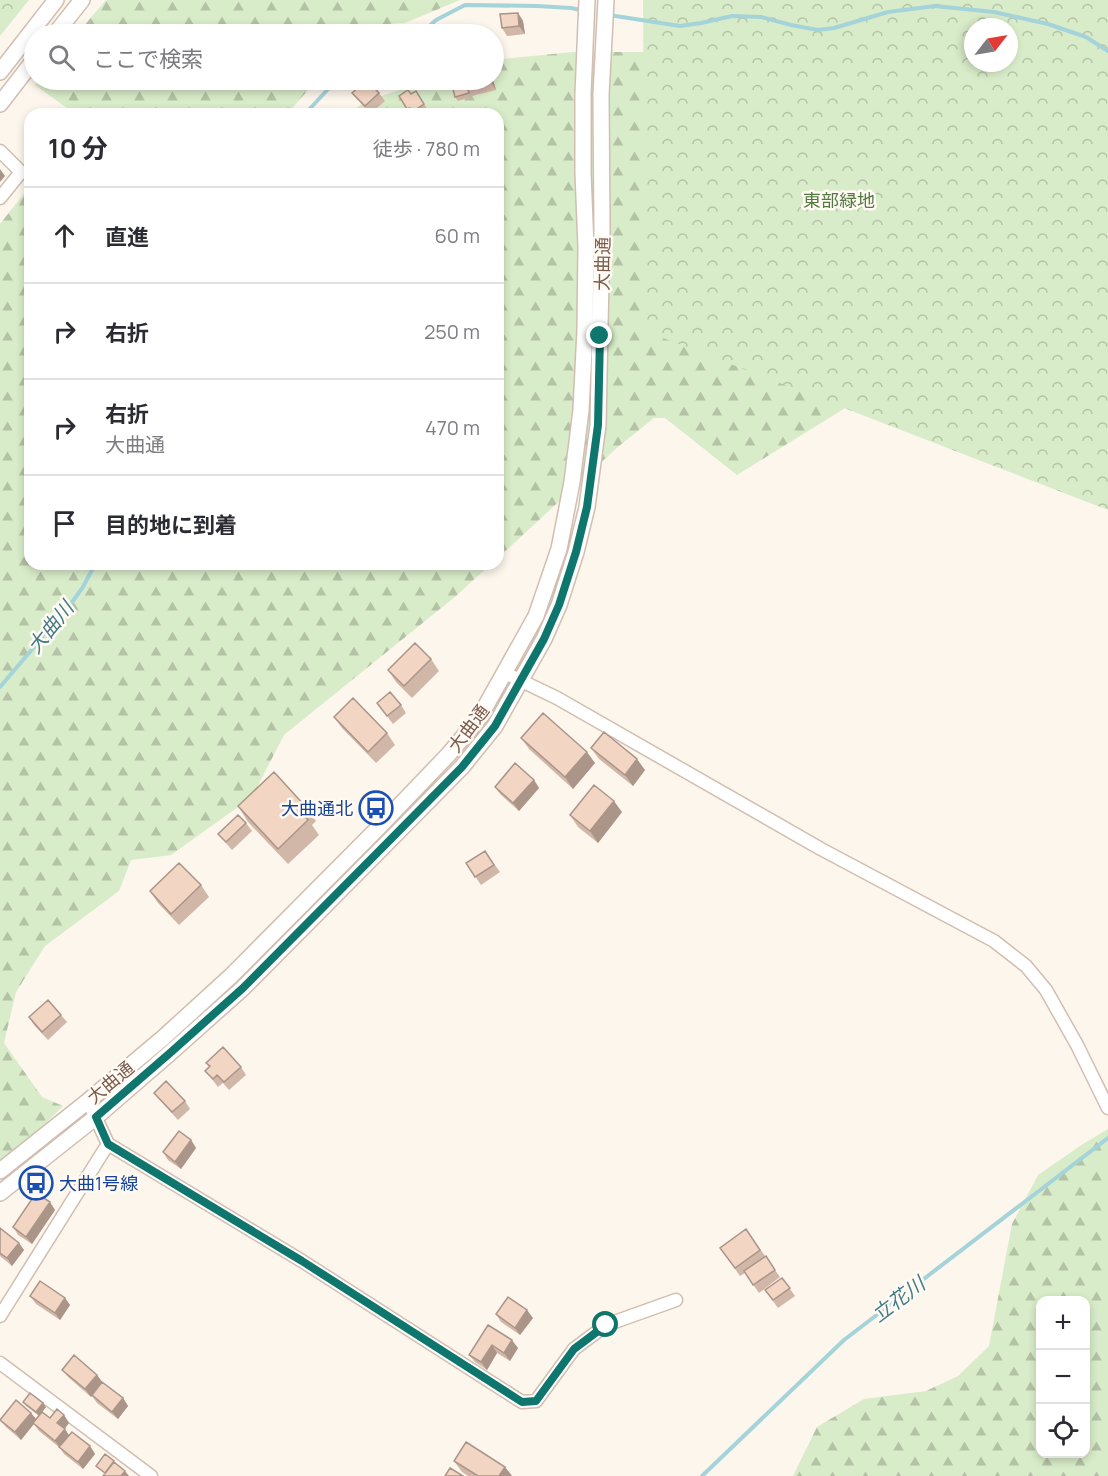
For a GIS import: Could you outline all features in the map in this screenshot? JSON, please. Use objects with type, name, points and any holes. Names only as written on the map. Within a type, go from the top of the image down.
[{"type":"street","points":[[37,24],[56,0]]},
{"type":"street","points":[[63,24],[82,0]]},
{"type":"street","name":"大曲通","points":[[0,1171],[88,1101],[231,976],[378,828],[448,755],[479,718],[536,616],[559,549],[572,482],[581,410],[585,330],[583,94],[587,0]]},
{"type":"street","name":"大曲通","points":[[0,1193],[96,1117],[243,988],[462,767],[495,726],[544,639],[559,605],[576,552],[587,507],[598,425],[602,229],[601,95],[606,0]]},
{"type":"street","points":[[0,72],[24,41]]},
{"type":"street","points":[[0,104],[24,73]]},
{"type":"street","points":[[0,151],[21,172],[0,198]]},
{"type":"street","points":[[505,673],[557,698],[821,849],[994,941],[1026,966],[1046,990],[1077,1045],[1108,1108]]},
{"type":"street","points":[[88,1101],[108,1144],[302,1261],[522,1402],[536,1401],[574,1349],[606,1325],[676,1300]]},
{"type":"street","points":[[0,1316],[108,1144]]},
{"type":"street","points":[[0,1364],[151,1476]]},
{"type":"green space","points":[[0,0],[29,0],[0,36]]},
{"type":"green space","points":[[106,0],[460,0],[405,23],[86,24]]},
{"type":"green space","name":"東部緑地","points":[[643,0],[1108,0],[1108,510],[645,331]]},
{"type":"green space","points":[[572,52],[680,52],[889,381],[737,475],[665,418],[654,418],[619,446],[504,552],[504,108],[356,108],[366,101],[400,90],[504,90],[504,59]]},
{"type":"green space","points":[[42,90],[308,90],[292,108],[67,108]]},
{"type":"green space","points":[[24,194],[24,570],[484,570],[456,596],[284,735],[252,797],[171,855],[131,860],[119,891],[45,946],[16,992],[4,1043],[42,1097],[63,1106],[38,1131],[0,1162],[0,224]]},
{"type":"green space","points":[[1108,1129],[1108,1476],[793,1476],[817,1427],[864,1399],[926,1391],[958,1376],[989,1346],[1012,1224],[1038,1175]]},
{"type":"building","points":[[518,13],[519,26],[504,28],[500,14]]},
{"type":"building","points":[[355,90],[376,90],[379,93],[365,106],[352,93]]},
{"type":"building","points":[[408,90],[411,94],[416,91],[424,104],[418,108],[406,108],[399,96]]},
{"type":"building","points":[[453,90],[468,90],[469,93],[455,97]]},
{"type":"building","points":[[415,643],[431,659],[404,686],[388,670]]},
{"type":"building","points":[[390,692],[401,705],[387,716],[377,703]]},
{"type":"building","points":[[353,698],[387,733],[368,752],[334,717]]},
{"type":"building","points":[[543,713],[587,752],[565,777],[521,738]]},
{"type":"building","points":[[604,732],[637,759],[625,775],[591,748]]},
{"type":"building","points":[[515,763],[534,780],[513,803],[495,787]]},
{"type":"building","points":[[274,772],[305,806],[300,811],[308,820],[278,849],[238,806]]},
{"type":"building","points":[[594,785],[614,801],[590,831],[570,815]]},
{"type":"building","points":[[238,815],[246,823],[226,842],[218,834]]},
{"type":"building","points":[[485,851],[494,865],[475,877],[466,863]]},
{"type":"building","points":[[179,863],[201,885],[171,914],[150,891]]},
{"type":"building","points":[[48,1000],[61,1015],[42,1032],[29,1017]]},
{"type":"building","points":[[223,1047],[241,1067],[224,1082],[217,1075],[213,1079],[205,1071],[210,1066],[206,1063]]},
{"type":"building","points":[[166,1081],[185,1101],[172,1112],[154,1093]]},
{"type":"building","points":[[179,1131],[191,1140],[175,1162],[163,1152]]},
{"type":"building","points":[[36,1193],[50,1202],[26,1237],[13,1227]]},
{"type":"building","points":[[0,1228],[19,1243],[7,1258],[0,1253]]},
{"type":"building","points":[[746,1229],[760,1250],[735,1268],[720,1248]]},
{"type":"building","points":[[766,1256],[775,1270],[753,1285],[744,1271]]},
{"type":"building","points":[[782,1278],[790,1288],[773,1300],[765,1290]]},
{"type":"building","points":[[40,1281],[65,1298],[55,1313],[30,1296]]},
{"type":"building","points":[[508,1297],[527,1310],[515,1328],[496,1314]]},
{"type":"building","points":[[488,1325],[512,1340],[504,1353],[492,1345],[481,1362],[469,1355]]},
{"type":"building","points":[[74,1355],[97,1375],[85,1389],[62,1370]]},
{"type":"building","points":[[102,1382],[123,1398],[112,1412],[92,1395]]},
{"type":"building","points":[[30,1393],[43,1403],[36,1412],[23,1402]]},
{"type":"building","points":[[16,1400],[31,1413],[15,1432],[0,1420]]},
{"type":"building","points":[[57,1409],[64,1415],[57,1423],[65,1429],[55,1441],[33,1423],[42,1412],[50,1418]]},
{"type":"building","points":[[72,1432],[90,1446],[78,1462],[59,1447]]},
{"type":"building","points":[[466,1442],[505,1467],[499,1476],[478,1476],[454,1461]]},
{"type":"building","points":[[105,1454],[114,1461],[105,1473],[96,1466]]},
{"type":"building","points":[[114,1462],[125,1471],[121,1476],[103,1476]]},
{"type":"building","points":[[450,1468],[463,1476],[445,1476]]},
{"type":"waterway","name":"大曲川","points":[[432,24],[465,5],[537,6],[581,10]]},
{"type":"waterway","name":"大曲川","points":[[609,15],[680,26],[732,16],[761,17],[818,30],[834,28],[888,12],[935,6],[994,12],[1048,24],[1086,37],[1108,51]]},
{"type":"waterway","name":"大曲川","points":[[311,108],[327,90]]},
{"type":"waterway","name":"大曲川","points":[[0,687],[35,643],[62,616],[83,587],[92,570]]},
{"type":"waterway","name":"立花川","points":[[702,1476],[844,1340],[1108,1138]]},
{"type":"place","name":"大曲通北","points":[[376,808]]},
{"type":"place","name":"大曲1号線","points":[[36,1183]]},
{"type":"route","points":[[600,336],[598,425],[587,507],[576,552],[559,605],[544,639],[495,726],[462,767],[243,988],[96,1117],[108,1144],[302,1261],[522,1402],[536,1401],[574,1349],[606,1325]]}]
